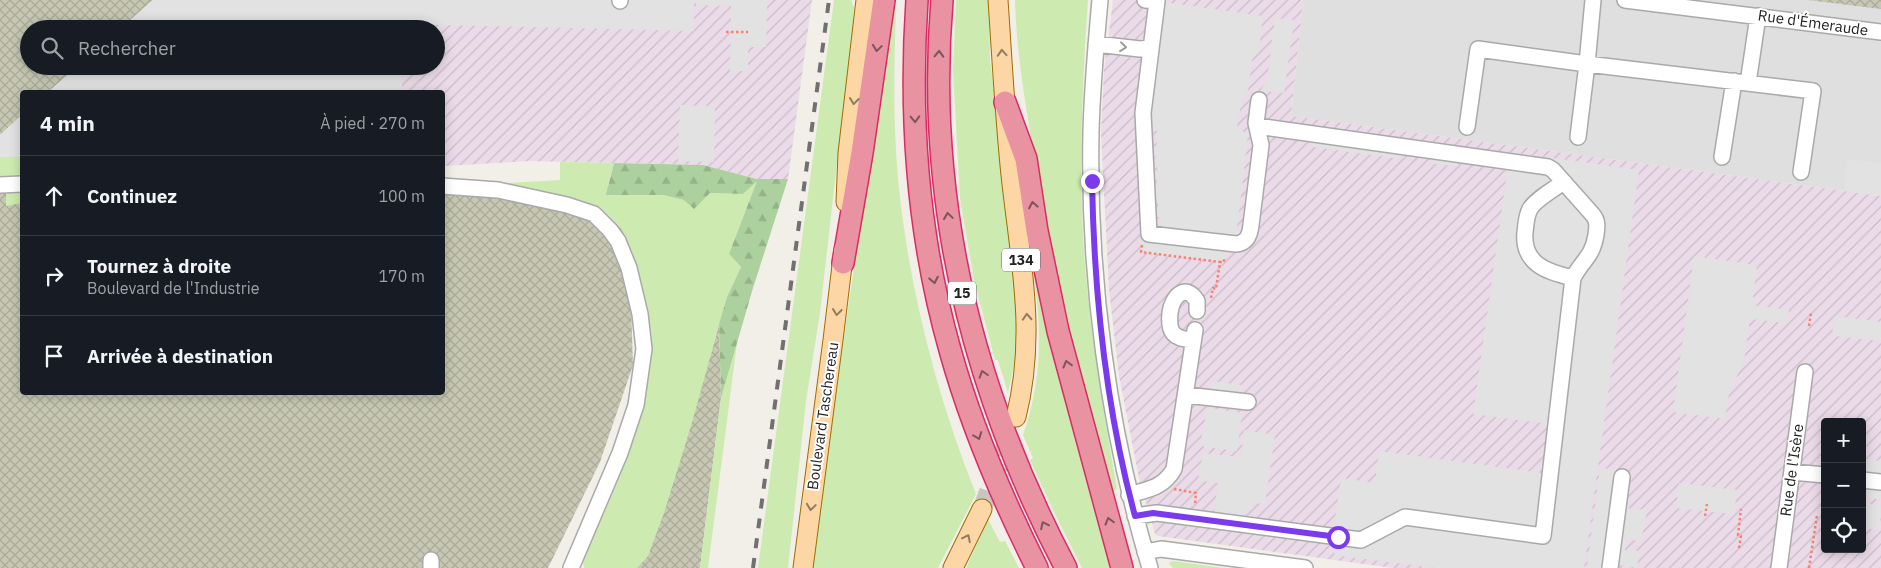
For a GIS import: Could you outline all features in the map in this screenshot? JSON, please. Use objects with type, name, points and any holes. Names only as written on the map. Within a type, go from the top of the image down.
[{"type":"highway","points":[[843,263],[862,153],[884,0]]},
{"type":"highway","name":"15","points":[[917,0],[915,52],[916,142],[923,212],[937,297],[950,350],[973,423],[1001,492],[1037,568]]},
{"type":"highway","name":"15","points":[[942,0],[938,71],[940,129],[946,198],[958,276],[982,371],[1005,435],[1033,502],[1066,568]]},
{"type":"highway","points":[[1005,102],[1026,158],[1039,239],[1058,331],[1122,568]]},
{"type":"main road","name":"Boulevard Taschereau","points":[[802,568],[843,263],[848,153],[866,0]]},
{"type":"main road","points":[[998,0],[1005,102]]},
{"type":"main road","name":"134","points":[[1005,102],[1027,328],[1024,376],[1016,417]]},
{"type":"main road","points":[[953,568],[982,509]]},
{"type":"street","points":[[1100,0],[1091,151],[1096,277],[1111,398],[1129,495],[1150,568]]},
{"type":"street","points":[[1578,137],[1593,0]]},
{"type":"street","name":"Rue d'Émeraude","points":[[1625,0],[1881,32]]},
{"type":"street","points":[[1151,1],[1150,48],[1143,113],[1149,234],[1240,244],[1244,241],[1250,233],[1261,145],[1257,126],[1259,100]]},
{"type":"street","points":[[1722,157],[1758,16]]},
{"type":"street","points":[[1096,44],[1140,49],[1150,48]]},
{"type":"street","points":[[1467,127],[1478,49],[1813,91],[1800,172]]},
{"type":"street","points":[[1135,516],[1153,513],[1361,540],[1405,518],[1543,536],[1573,278],[1592,252],[1597,223],[1593,215],[1553,170],[1542,165],[1257,126]]},
{"type":"street","points":[[1564,182],[1530,209],[1527,217],[1524,245],[1530,258],[1542,267],[1554,274],[1573,278]]},
{"type":"street","points":[[0,185],[20,184]]},
{"type":"street","points":[[445,186],[498,190],[567,205],[594,214],[610,230],[618,242],[629,268],[640,314],[644,349],[636,405],[620,453],[571,568]]},
{"type":"street","points":[[1129,495],[1165,482],[1174,469],[1194,335],[1180,338],[1172,332],[1169,324],[1172,301],[1179,294],[1188,293],[1192,294],[1204,308]]},
{"type":"street","name":"Rue de l'Isère","points":[[1779,568],[1805,372]]},
{"type":"street","points":[[1186,395],[1248,402]]},
{"type":"street","points":[[1792,472],[1821,475]]},
{"type":"street","points":[[1610,568],[1622,477]]},
{"type":"street","points":[[1866,480],[1881,482]]},
{"type":"street","points":[[1145,552],[1161,549],[1305,568]]},
{"type":"path","points":[[726,32],[748,32]]},
{"type":"path","points":[[1141,252],[1224,262],[1225,252]]},
{"type":"path","points":[[1204,308],[1213,288],[1216,289],[1220,262]]},
{"type":"path","points":[[1809,326],[1811,312]]},
{"type":"path","points":[[1170,486],[1176,491],[1196,493],[1195,510]]},
{"type":"path","points":[[1705,516],[1707,504]]},
{"type":"path","points":[[1739,548],[1741,536],[1738,535],[1741,509]]},
{"type":"path","points":[[1809,568],[1817,515]]},
{"type":"shaded area","points":[[0,0],[153,0],[130,20],[20,20],[20,75],[68,75],[50,90],[20,90],[20,117],[0,135]]},
{"type":"shaded area","points":[[153,0],[812,0],[788,179],[758,179],[703,165],[530,161],[445,166],[445,90],[50,90],[68,75],[445,75],[445,20],[130,20]]},
{"type":"shaded area","points":[[153,0],[694,0],[694,31],[445,25],[445,20],[130,20]]},
{"type":"shaded area","points":[[696,0],[767,0],[766,47],[748,47],[748,71],[730,71],[731,6],[696,5]]},
{"type":"shaded area","points":[[1113,0],[1303,0],[1291,116],[1881,196],[1881,568],[1393,568],[1158,536],[1155,534],[1139,478],[1119,376],[1109,290],[1101,134],[1104,70]]},
{"type":"shaded area","points":[[1303,0],[1881,0],[1881,196],[1291,116]]},
{"type":"shaded area","points":[[1808,0],[1881,0],[1881,9]]},
{"type":"shaded area","points":[[1157,1],[1263,16],[1259,49],[1252,60],[1248,91],[1242,98],[1237,127],[1248,135],[1236,237],[1227,243],[1224,262],[1141,252],[1142,233],[1160,235],[1162,217],[1157,217],[1159,206],[1155,199],[1158,170],[1155,162],[1158,131],[1143,129]]},
{"type":"shaded area","points":[[1275,18],[1294,20],[1284,93],[1260,91],[1267,80]]},
{"type":"shaded area","points":[[68,75],[402,75],[402,90],[50,90]]},
{"type":"shaded area","points":[[680,105],[715,106],[714,162],[678,161]]},
{"type":"shaded area","points":[[20,117],[20,157],[0,157],[0,135]]},
{"type":"shaded area","points":[[1315,134],[1402,146],[1401,159],[1313,147]]},
{"type":"shaded area","points":[[1436,151],[1456,154],[1454,166],[1434,164]]},
{"type":"shaded area","points":[[1510,152],[1639,170],[1584,568],[1435,568],[1334,555],[1338,530],[1334,526],[1341,478],[1375,483],[1379,451],[1542,473],[1549,424],[1473,414]]},
{"type":"shaded area","points":[[1848,159],[1881,163],[1881,196],[1844,191]]},
{"type":"shaded area","points":[[0,178],[20,184],[20,395],[445,395],[445,186],[627,186],[633,365],[600,462],[548,568],[0,568]]},
{"type":"shaded area","points":[[1694,256],[1757,265],[1752,305],[1789,310],[1787,323],[1750,319],[1744,361],[1729,393],[1725,419],[1673,412]]},
{"type":"shaded area","points":[[1835,316],[1881,322],[1881,341],[1834,336],[1832,334]]},
{"type":"shaded area","points":[[719,324],[721,398],[700,568],[637,568],[648,555]]},
{"type":"shaded area","points":[[1212,381],[1242,385],[1240,401],[1209,397]]},
{"type":"shaded area","points":[[1207,408],[1242,413],[1237,451],[1200,446]]},
{"type":"shaded area","points":[[1244,430],[1275,435],[1265,504],[1253,503],[1252,510],[1245,509],[1242,524],[1213,521],[1218,483],[1198,480],[1203,453],[1241,457]]},
{"type":"shaded area","points":[[1866,459],[1881,461],[1881,500],[1866,498]]},
{"type":"shaded area","points":[[1600,468],[1629,471],[1624,508],[1647,510],[1641,541],[1626,539],[1625,550],[1639,551],[1637,568],[1619,565],[1618,568],[1587,568]]},
{"type":"shaded area","points":[[1679,483],[1737,490],[1734,514],[1676,508]]},
{"type":"shaded area","points":[[1866,503],[1881,505],[1880,530],[1866,528]]},
{"type":"green space","points":[[834,0],[851,0],[854,7],[853,22],[820,313],[806,401],[788,568],[758,568]]},
{"type":"green space","points":[[956,0],[989,0],[990,60],[1018,310],[1016,356],[1008,393],[998,360],[995,360],[974,280],[960,199],[953,71]]},
{"type":"green space","points":[[1015,0],[1088,0],[1082,132],[1083,231],[1094,349],[1117,489],[1113,492],[1078,362],[1048,231],[1023,89]]},
{"type":"green space","points":[[891,11],[896,12],[894,93],[896,147],[900,201],[909,262],[932,363],[952,429],[976,494],[938,568],[812,568],[831,429]]},
{"type":"green space","points":[[0,157],[20,157],[20,180],[0,178]]},
{"type":"green space","points":[[560,162],[614,163],[606,195],[663,195],[684,200],[710,193],[743,194],[758,179],[729,254],[741,267],[727,297],[691,426],[664,513],[648,556],[637,568],[584,568],[583,561],[617,483],[638,421],[648,379],[652,337],[645,300],[632,252],[621,228],[599,209],[489,184],[560,180]]},
{"type":"green space","points":[[614,163],[703,165],[757,179],[788,179],[753,288],[721,398],[719,324],[727,297],[741,267],[729,254],[757,181],[743,194],[710,193],[694,209],[684,200],[663,195],[606,195]]},
{"type":"green space","points":[[6,188],[20,188],[20,203],[6,206]]},
{"type":"green space","points":[[1026,230],[1114,568],[1082,568],[1030,460],[1033,458],[1023,435],[1034,396],[1039,342],[1037,304]]},
{"type":"green space","points":[[737,343],[708,568],[700,568],[721,398]]},
{"type":"green space","points":[[988,519],[1000,542],[1005,541],[1019,568],[966,568]]},
{"type":"green space","points":[[1173,561],[1224,568],[1173,568],[1169,564]]},
{"type":"tunnel","points":[[982,509],[1011,433]]},
{"type":"railway","points":[[753,568],[829,0]]},
{"type":"route","points":[[1092,181],[1093,234],[1102,332],[1111,398],[1126,480],[1135,516],[1153,513],[1338,537]]}]
